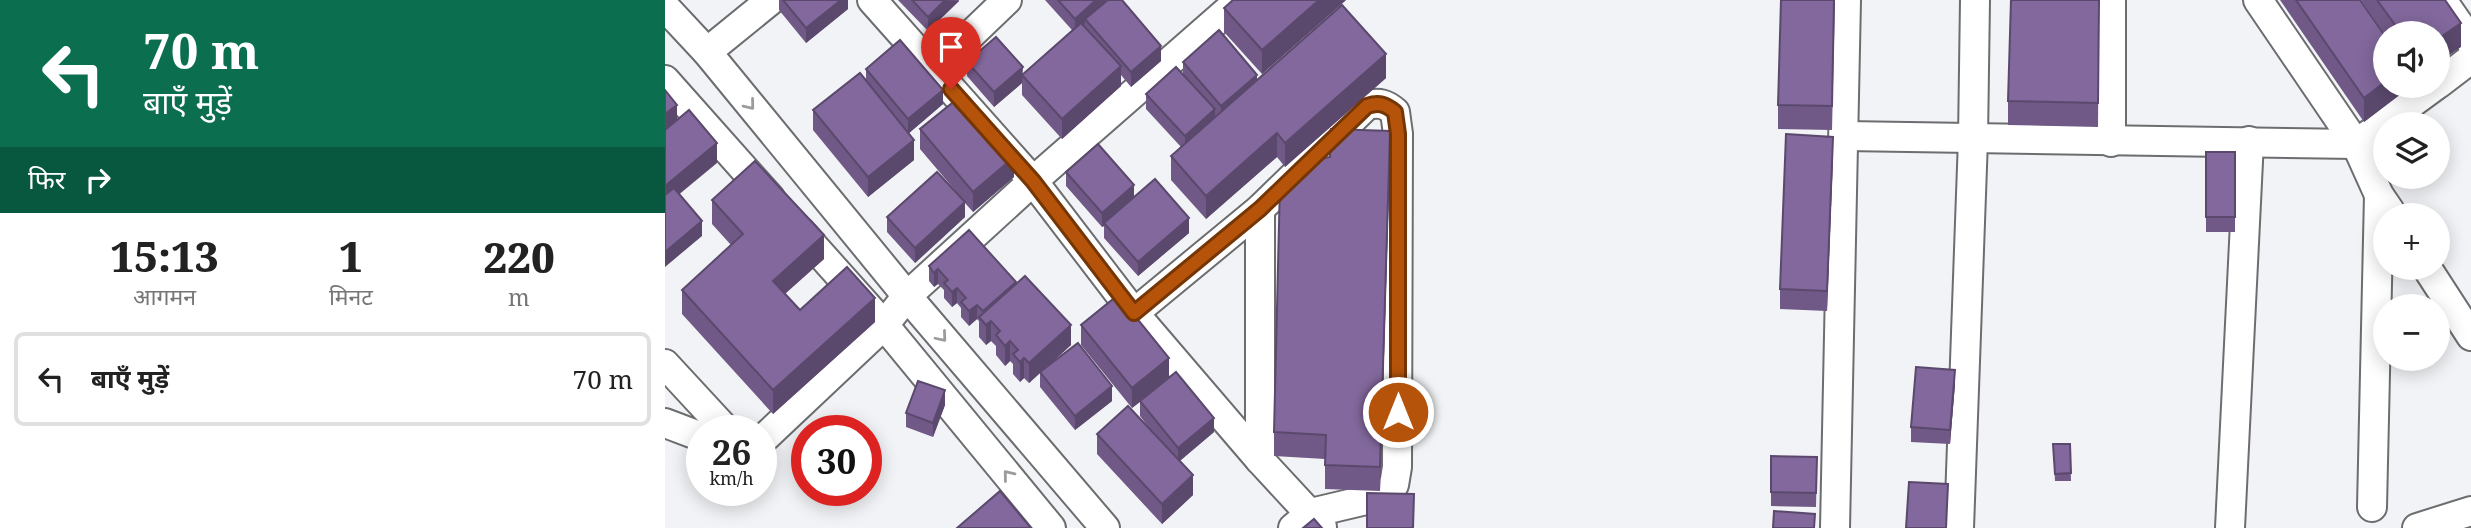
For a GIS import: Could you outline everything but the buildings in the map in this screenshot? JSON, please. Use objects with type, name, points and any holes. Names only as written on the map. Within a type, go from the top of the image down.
[{"type":"street","points":[[707,52],[771,0]]},
{"type":"street","points":[[871,0],[1033,181],[1134,313],[1260,460],[1309,523],[1383,496],[1394,485],[1398,467],[1398,134],[1395,112],[1387,105],[1375,103],[1367,106],[1260,209],[1134,313]]},
{"type":"street","points":[[934,70],[1007,0]]},
{"type":"street","points":[[777,426],[884,325],[907,296],[1033,181],[1240,0]]},
{"type":"street","points":[[1835,528],[1846,0]]},
{"type":"street","points":[[1959,528],[1973,139],[1975,0]]},
{"type":"street","points":[[2111,0],[2111,142]]},
{"type":"street","points":[[2258,0],[2355,144],[2385,203]]},
{"type":"street","points":[[2442,0],[2471,42]]},
{"type":"street","points":[[665,6],[707,52],[907,296],[1105,528]]},
{"type":"street","points":[[2450,75],[2471,59]]},
{"type":"street","points":[[665,80],[884,325],[1051,528]]},
{"type":"street","points":[[1845,136],[2355,144],[2418,98]]},
{"type":"street","points":[[2230,528],[2249,141]]},
{"type":"street","points":[[1260,209],[1260,460]]},
{"type":"street","points":[[2372,507],[2383,280]]},
{"type":"street","points":[[2435,280],[2471,336]]},
{"type":"street","points":[[665,364],[712,415]]},
{"type":"street","points":[[665,423],[686,431]]},
{"type":"street","points":[[2417,528],[2471,511]]},
{"type":"route","points":[[951,89],[1033,181],[1134,313],[1260,209],[1367,106],[1375,103],[1387,105],[1395,112],[1398,134],[1398,412]]}]
